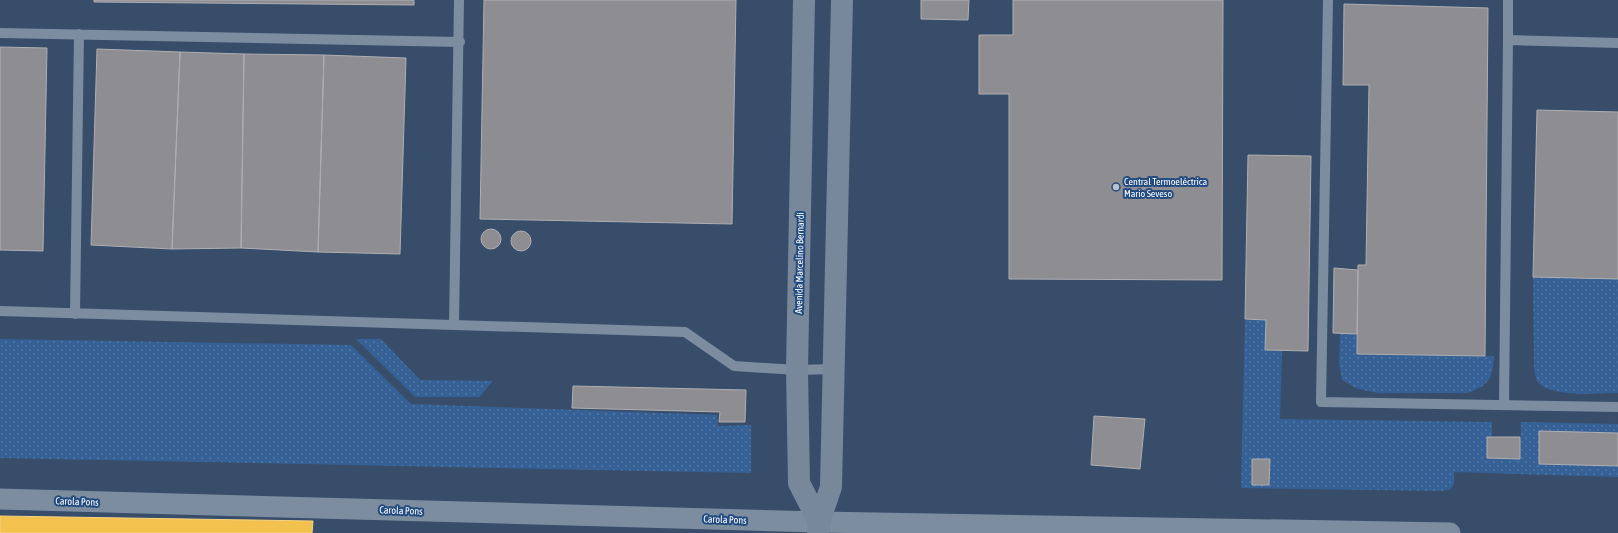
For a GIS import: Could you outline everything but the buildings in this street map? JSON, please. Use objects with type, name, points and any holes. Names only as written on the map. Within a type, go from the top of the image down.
[{"type":"main road","name":"Avenida Marcelino Bernardi","points":[[804,0],[797,370],[799,483],[819,527]]},
{"type":"main road","points":[[819,527],[831,487],[842,0]]},
{"type":"street","name":"Carola Pons","points":[[0,499],[819,527],[1450,533]]},
{"type":"lane","points":[[454,325],[460,42],[459,0]]},
{"type":"lane","points":[[1328,0],[1321,402],[1618,407]]},
{"type":"lane","points":[[1504,405],[1508,0]]},
{"type":"lane","points":[[0,33],[460,42]]},
{"type":"lane","points":[[74,314],[79,34]]},
{"type":"lane","points":[[1508,40],[1618,43]]},
{"type":"lane","points":[[0,311],[685,332],[734,366],[797,370],[833,369]]},
{"type":"shaded area","points":[[1533,277],[1618,279],[1618,393],[1564,393],[1544,387],[1537,381],[1534,370]]},
{"type":"shaded area","points":[[1245,319],[1266,320],[1265,350],[1282,351],[1280,419],[1492,422],[1492,437],[1487,437],[1487,458],[1520,459],[1521,422],[1618,424],[1618,477],[1454,472],[1454,484],[1451,489],[1443,491],[1241,488]]},
{"type":"shaded area","points":[[1340,333],[1357,334],[1357,354],[1494,356],[1491,376],[1485,384],[1467,393],[1378,393],[1358,389],[1342,380],[1339,364]]},
{"type":"shaded area","points":[[0,339],[351,345],[411,404],[717,415],[718,426],[751,425],[751,473],[0,458]]},
{"type":"shaded area","points":[[356,339],[381,339],[420,380],[493,381],[479,397],[415,397]]},
{"type":"place","name":"Central Termoeléctrica Mario Seveso","points":[[1116,187]]}]
